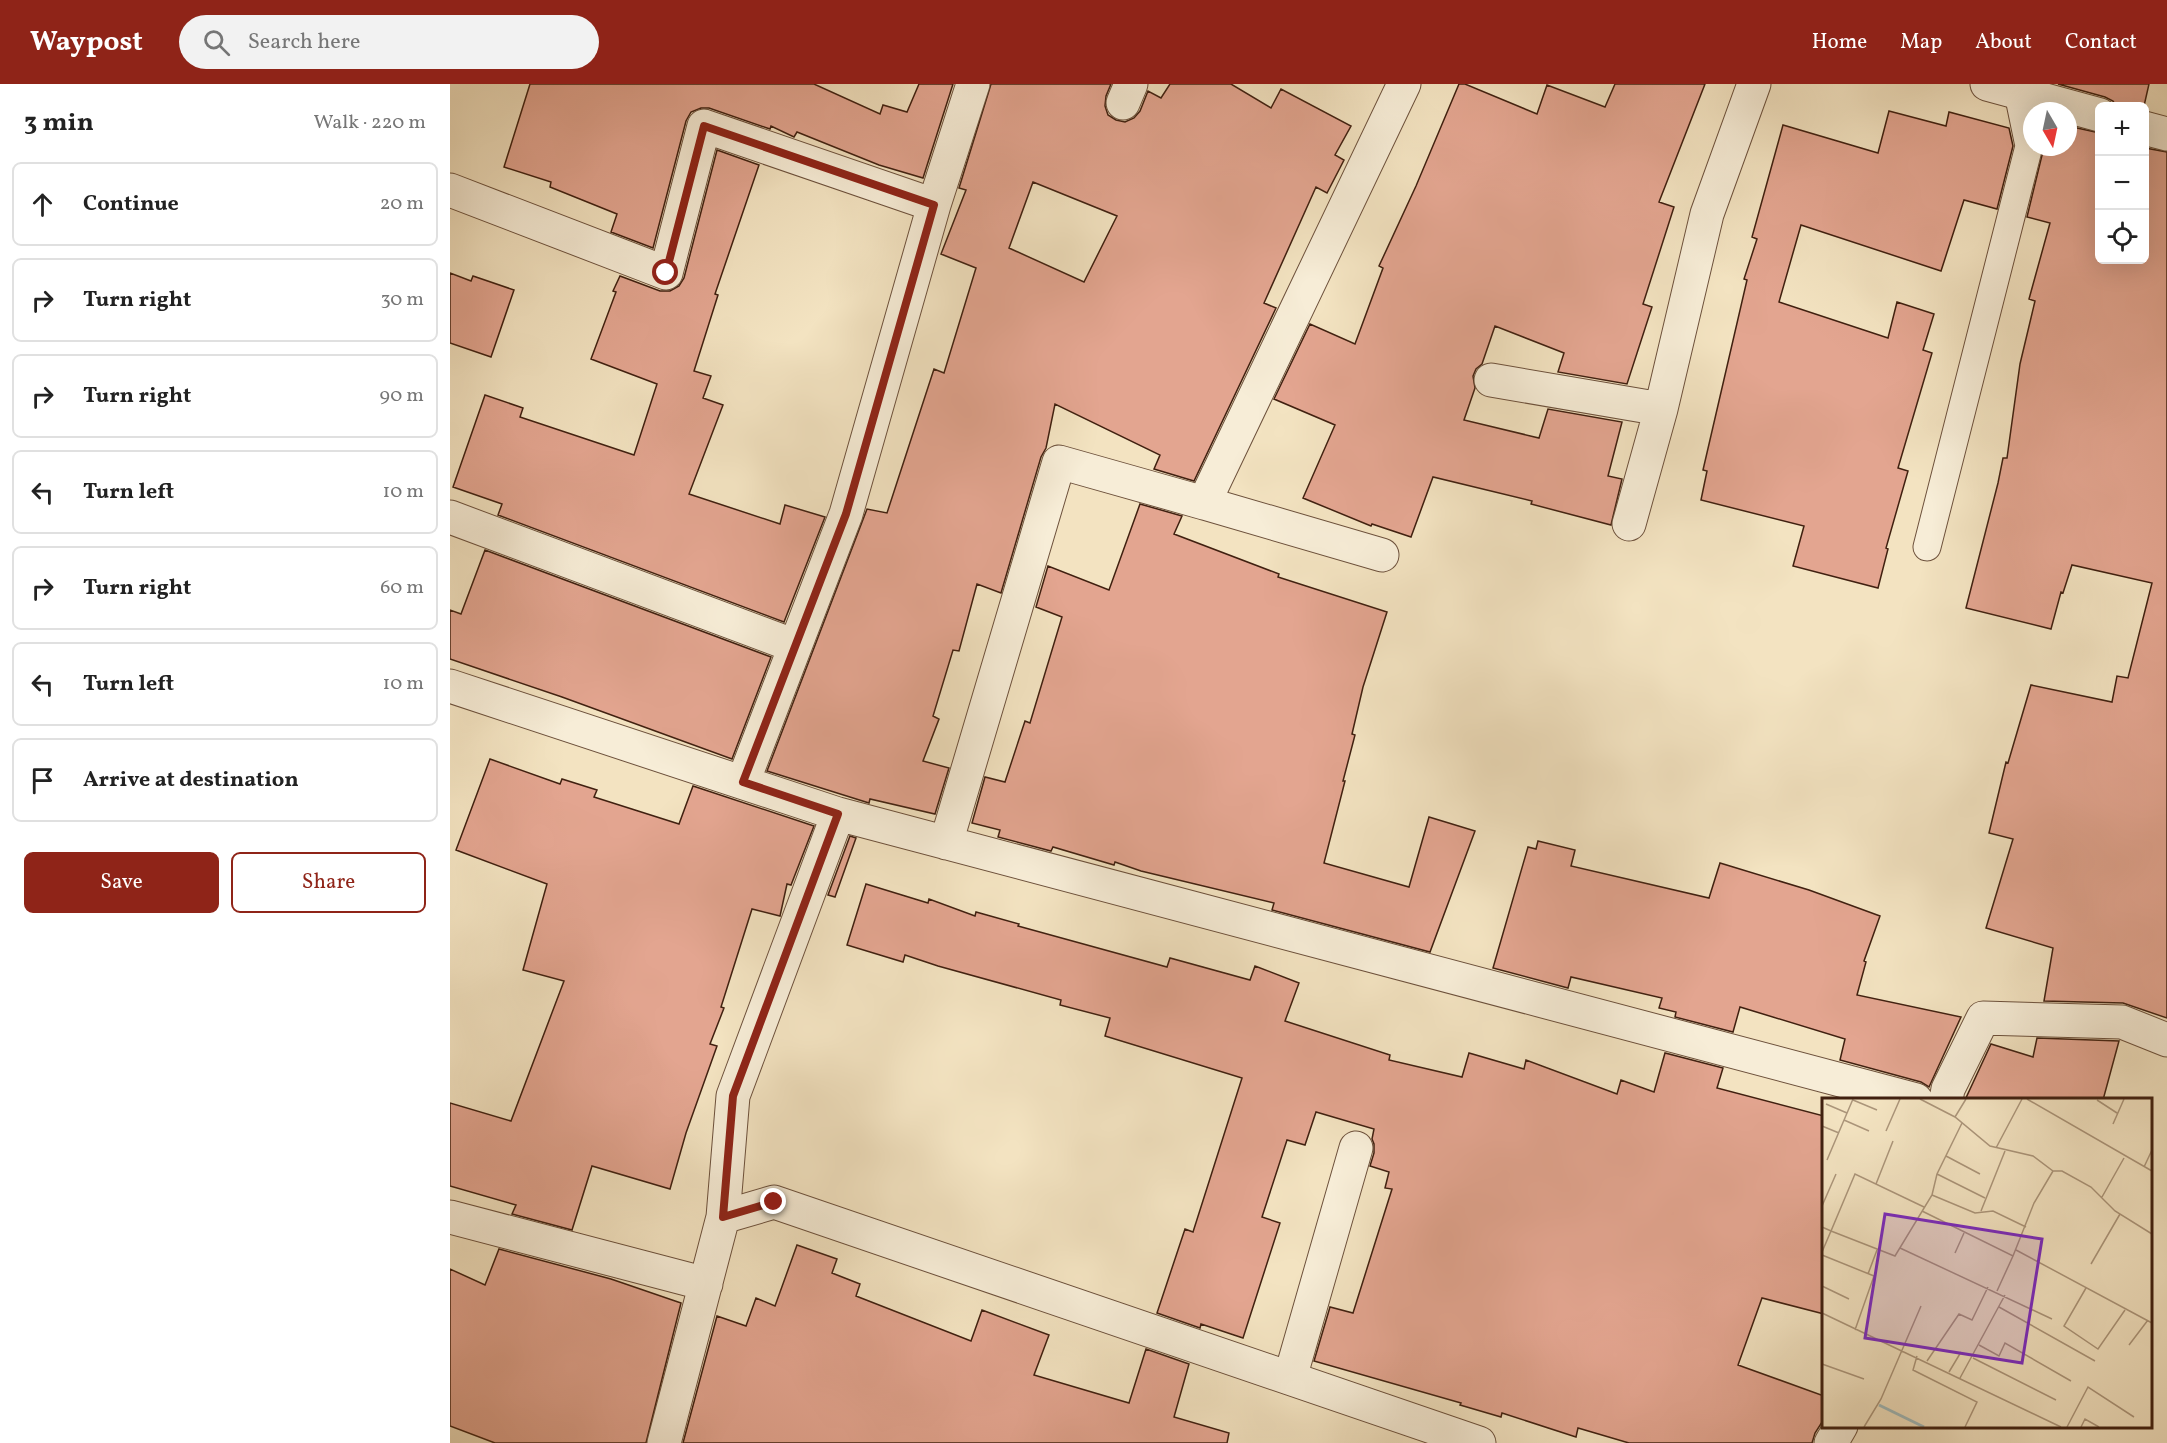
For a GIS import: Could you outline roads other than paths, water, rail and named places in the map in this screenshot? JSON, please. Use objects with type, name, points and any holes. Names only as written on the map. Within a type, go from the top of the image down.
[{"type":"street","points":[[743,782],[846,514],[934,205],[973,84]]},
{"type":"street","points":[[1204,502],[1404,84]]},
{"type":"street","points":[[1629,524],[1660,409],[1707,213],[1754,84]]},
{"type":"street","points":[[1986,84],[2019,88],[2095,114]]},
{"type":"street","points":[[450,190],[666,273],[704,126],[934,205]]},
{"type":"street","points":[[2149,129],[2167,134]]},
{"type":"street","points":[[1491,380],[1660,409]]},
{"type":"street","points":[[946,843],[1059,462],[1382,555]]},
{"type":"street","points":[[450,517],[795,646]]},
{"type":"street","points":[[450,686],[838,814],[1908,1098]]},
{"type":"street","points":[[664,1443],[723,1217],[733,1096],[838,814]]},
{"type":"street","points":[[1946,1098],[1948,1089],[1983,1018],[2122,1022],[2167,1040]]},
{"type":"street","points":[[1290,1378],[1356,1148]]},
{"type":"street","points":[[723,1217],[774,1202],[1479,1443]]},
{"type":"street","points":[[450,1217],[706,1284]]},
{"type":"street","points":[[1831,1443],[1840,1428]]},
{"type":"lane","points":[[1927,547],[2029,147],[2019,88]]}]
